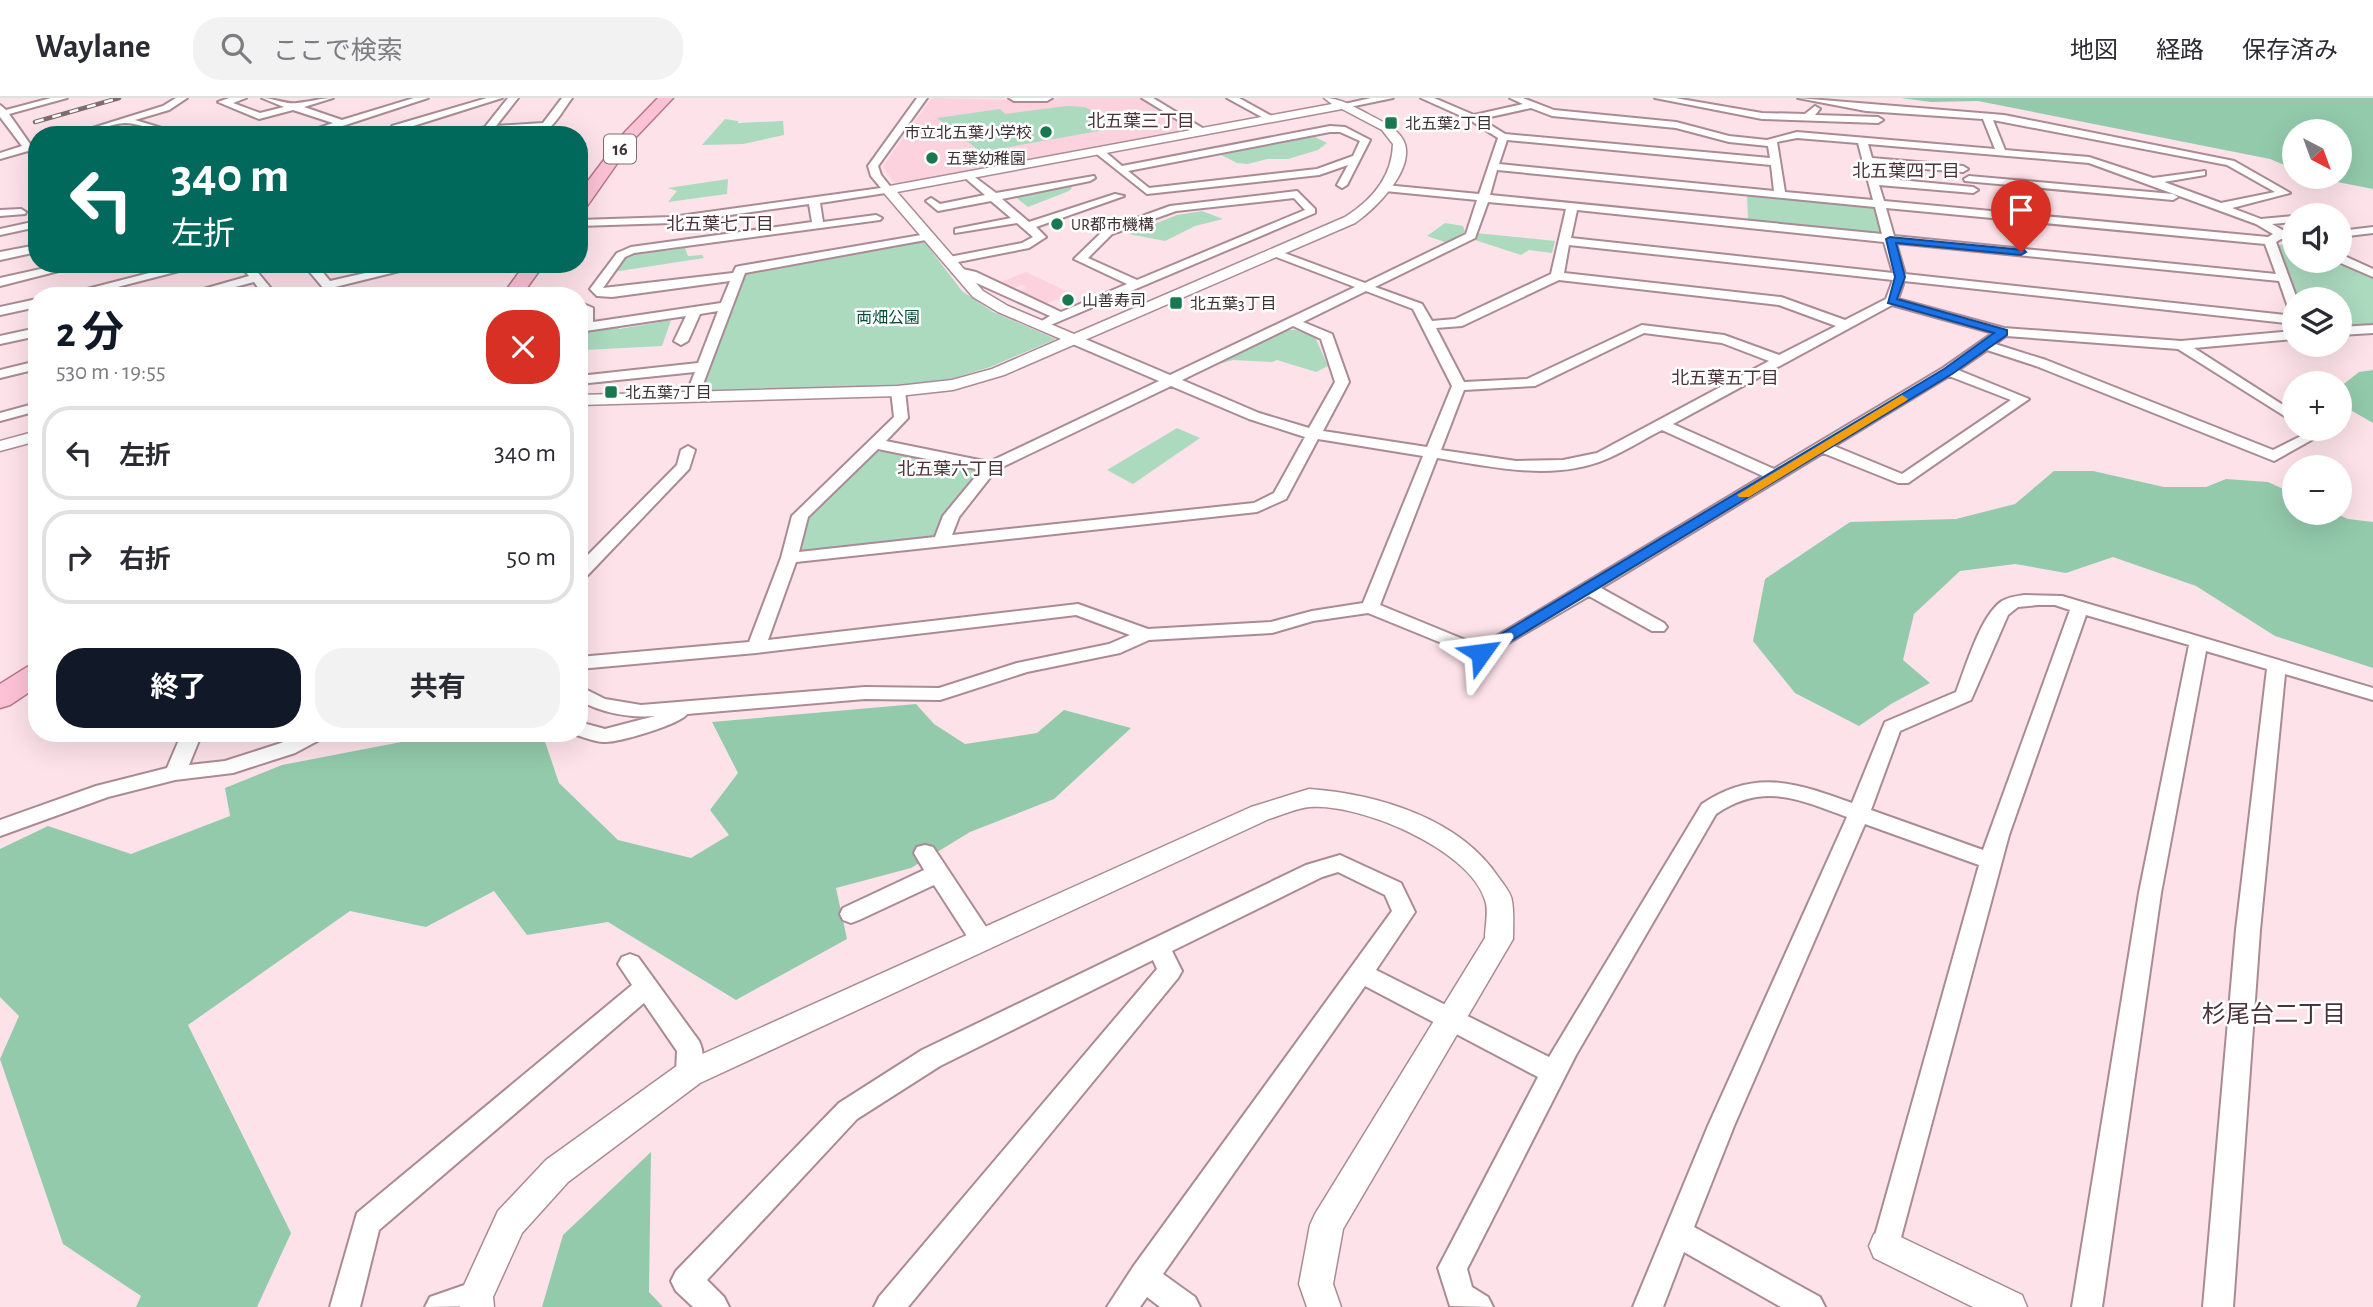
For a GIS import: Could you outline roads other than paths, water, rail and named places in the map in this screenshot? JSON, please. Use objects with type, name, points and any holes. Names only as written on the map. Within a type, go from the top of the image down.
[{"type":"main road","name":"16","points":[[588,186],[630,135],[666,98]]},
{"type":"main road","points":[[0,698],[28,680]]},
{"type":"street","points":[[28,141],[2,112],[62,98]]},
{"type":"street","points":[[106,126],[149,114],[175,104],[181,98]]},
{"type":"street","points":[[241,98],[223,102],[259,116],[328,98]]},
{"type":"street","points":[[267,98],[342,123]]},
{"type":"street","points":[[332,126],[423,98]]},
{"type":"street","points":[[401,126],[497,98]]},
{"type":"street","points":[[490,126],[513,98]]},
{"type":"street","points":[[546,126],[567,98]]},
{"type":"street","points":[[922,98],[873,166],[876,176],[978,294],[1041,326],[1254,416],[1312,434],[1516,466],[1563,465],[1602,456],[1891,301],[1900,277],[1862,141]]},
{"type":"street","points":[[1014,98],[1047,98]]},
{"type":"street","points":[[1147,98],[1204,132]]},
{"type":"street","points":[[1232,98],[1272,119]]},
{"type":"street","points":[[588,400],[898,391],[953,385],[983,377],[1350,220],[1371,206],[1385,188],[1399,156],[1396,138],[1378,123],[1329,98]]},
{"type":"street","points":[[588,223],[672,220],[888,190],[1388,98]]},
{"type":"street","points":[[1426,98],[1473,118],[1503,137],[1776,162]]},
{"type":"street","points":[[1515,98],[1552,113],[1676,125],[1729,139],[1771,143],[1772,140],[1797,135],[2089,160],[2260,222],[2282,220]]},
{"type":"street","points":[[1660,98],[1739,108],[1773,117],[1986,119]]},
{"type":"street","points":[[1803,98],[1866,108],[1986,119],[2230,163],[2285,193],[2219,207]]},
{"type":"street","points":[[1808,117],[1822,101]]},
{"type":"street","points":[[1473,118],[1532,105]]},
{"type":"street","points":[[129,109],[149,114]]},
{"type":"street","points":[[362,117],[394,126]]},
{"type":"street","points":[[1986,119],[2001,152]]},
{"type":"street","points":[[126,120],[148,126]]},
{"type":"street","points":[[0,129],[14,126]]},
{"type":"street","points":[[1121,169],[1342,129],[1365,140],[1342,185]]},
{"type":"street","points":[[942,541],[951,516],[992,467],[1471,236],[1503,137]]},
{"type":"street","points":[[1771,143],[1780,194]]},
{"type":"street","points":[[0,156],[28,149]]},
{"type":"street","points":[[1955,149],[1982,212]]},
{"type":"street","points":[[1098,151],[1147,191],[1319,172],[1357,158]]},
{"type":"street","points":[[1158,169],[1219,162],[1204,153]]},
{"type":"street","points":[[1868,161],[1969,179],[2199,200]]},
{"type":"street","points":[[1494,167],[1743,207],[1890,239],[2282,278]]},
{"type":"street","points":[[2152,182],[2201,173]]},
{"type":"street","points":[[948,260],[1025,246],[1040,237],[968,175]]},
{"type":"street","points":[[931,201],[938,208],[1090,178]]},
{"type":"street","points":[[1873,181],[1969,179]]},
{"type":"street","points":[[1385,188],[1572,207],[1743,207],[1780,194],[2282,238]]},
{"type":"street","points":[[1041,326],[1139,285],[1311,211],[1297,194],[1174,208],[1108,232],[1080,259],[1139,285]]},
{"type":"street","points":[[941,213],[963,236],[1025,223],[1119,196]]},
{"type":"street","points":[[814,201],[818,222],[816,225]]},
{"type":"street","points":[[1557,276],[1572,207]]},
{"type":"street","points":[[0,213],[21,212]]},
{"type":"street","points":[[738,276],[612,293],[601,293],[596,289],[625,252],[637,248],[876,218]]},
{"type":"street","points":[[2260,222],[2275,238],[2286,287]]},
{"type":"street","points":[[0,232],[28,227]]},
{"type":"street","points":[[2352,233],[2373,230]]},
{"type":"street","points":[[692,397],[740,270],[927,237]]},
{"type":"street","points":[[697,240],[702,255]]},
{"type":"street","points":[[1564,241],[2282,319]]},
{"type":"street","points":[[0,256],[28,250]]},
{"type":"street","points":[[1275,253],[1418,307],[1459,386],[1370,607]]},
{"type":"street","points":[[2352,263],[2373,273]]},
{"type":"street","points":[[958,272],[972,275],[1062,317]]},
{"type":"street","points":[[0,282],[40,273]]},
{"type":"street","points":[[94,287],[138,273]]},
{"type":"street","points":[[253,273],[264,287]]},
{"type":"street","points":[[317,273],[327,285],[381,273]]},
{"type":"street","points":[[1427,325],[1457,323],[1557,276],[1781,301],[1846,326]]},
{"type":"street","points":[[222,287],[257,278]]},
{"type":"street","points":[[1891,301],[2003,332],[2180,345],[2282,336]]},
{"type":"street","points":[[0,311],[28,305]]},
{"type":"street","points":[[588,326],[726,306]]},
{"type":"street","points":[[681,341],[695,311]]},
{"type":"street","points":[[789,558],[1257,507],[1280,496],[1342,382],[1327,337],[1294,321]]},
{"type":"street","points":[[1459,386],[1530,383],[1642,329],[1724,339],[1779,360]]},
{"type":"street","points":[[2352,330],[2373,329]]},
{"type":"street","points":[[588,697],[600,704],[641,710],[865,693],[940,694],[1024,667],[1114,649],[1146,635],[1272,627],[1312,616],[1370,607],[1481,653],[1948,372],[2003,332]]},
{"type":"street","points":[[0,340],[28,334]]},
{"type":"street","points":[[2087,338],[2110,354]]},
{"type":"street","points":[[1986,345],[2041,363],[2274,456],[2301,441]]},
{"type":"street","points":[[2180,345],[2282,410]]},
{"type":"street","points":[[0,374],[28,367]]},
{"type":"street","points":[[588,379],[703,367]]},
{"type":"street","points":[[1822,447],[1903,480],[2022,399],[1948,372]]},
{"type":"street","points":[[756,647],[789,558],[800,516],[901,418],[898,391]]},
{"type":"street","points":[[0,417],[28,409]]},
{"type":"street","points":[[1661,424],[1776,476]]},
{"type":"street","points":[[0,446],[28,438]]},
{"type":"street","points":[[877,444],[992,467]]},
{"type":"street","points":[[588,565],[684,466],[688,450]]},
{"type":"street","points":[[1588,588],[1658,627]]},
{"type":"street","points":[[1648,1307],[1727,1113],[1859,813],[1892,727],[1964,696],[1997,617],[2007,606],[2031,600],[2056,600],[2373,694]]},
{"type":"street","points":[[2010,1307],[1886,1246],[1991,861],[2080,607]]},
{"type":"street","points":[[588,662],[756,647],[1078,609],[1146,635]]},
{"type":"street","points":[[2087,1307],[2150,893],[2199,642]]},
{"type":"street","points":[[2222,1305],[2248,930],[2277,665]]},
{"type":"street","points":[[588,731],[605,736],[662,721],[693,705]]},
{"type":"street","points":[[175,773],[188,742]]},
{"type":"street","points":[[0,828],[103,790],[175,773],[226,768],[299,742]]},
{"type":"street","points":[[1478,1307],[1460,1296],[1452,1268],[1553,1072],[1709,809],[1727,796],[1748,789],[1769,787],[1800,792],[1991,861]]},
{"type":"street","points":[[440,1307],[477,1302],[510,1222],[557,1171],[689,1074],[1260,813],[1309,798],[1350,801],[1396,816],[1442,838],[1477,865],[1499,900],[1499,939],[1327,1225],[1316,1284],[1324,1307]]},
{"type":"street","points":[[925,853],[982,940]]},
{"type":"street","points":[[714,1307],[686,1281],[848,1111],[931,1058],[1314,871],[1340,863],[1393,889],[1405,912],[1122,1307]]},
{"type":"street","points":[[851,914],[938,873]]},
{"type":"street","points":[[889,1307],[1170,971],[1158,947]]},
{"type":"street","points":[[630,964],[690,1049],[689,1074]]},
{"type":"street","points":[[1360,974],[1553,1072]]},
{"type":"street","points":[[345,1307],[367,1222],[646,987]]},
{"type":"street","points":[[1678,1233],[1810,1307]]},
{"type":"street","points":[[1143,1277],[1185,1307]]},
{"type":"railway","points":[[35,122],[119,98]]},
{"type":"place","name":"北五葉2丁目","points":[[1391,123]]},
{"type":"place","name":"市立北五葉小学校","points":[[1046,132]]},
{"type":"place","name":"五葉幼稚園","points":[[932,158]]},
{"type":"place","name":"UR都市機構","points":[[1057,224]]},
{"type":"place","name":"山善寿司","points":[[1068,300]]},
{"type":"place","name":"北五葉3丁目","points":[[1176,303]]},
{"type":"place","name":"北五葉7丁目","points":[[611,392]]},
{"type":"district","name":"北五葉三丁目","points":[[1141,121]]},
{"type":"district","name":"北五葉四丁目","points":[[1906,171]]},
{"type":"district","name":"北五葉七丁目","points":[[720,224]]},
{"type":"district","name":"北五葉五丁目","points":[[1725,378]]},
{"type":"district","name":"北五葉六丁目","points":[[951,469]]},
{"type":"district","name":"杉尾台二丁目","points":[[2274,1014]]},
{"type":"park label","name":"両畑公園","points":[[888,317]]}]
